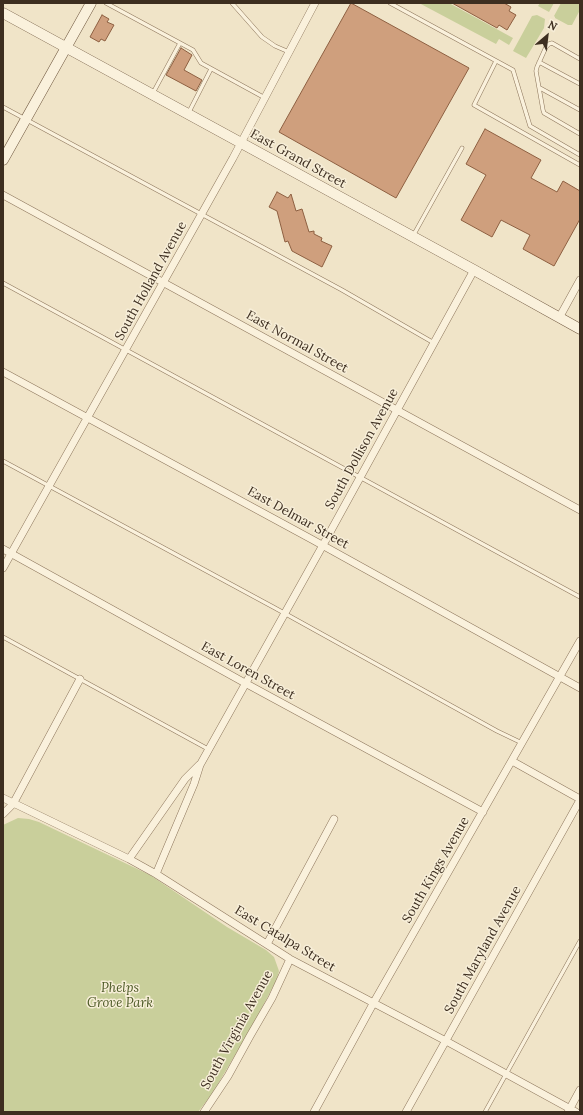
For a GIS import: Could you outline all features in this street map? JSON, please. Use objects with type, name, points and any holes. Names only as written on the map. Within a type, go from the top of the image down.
[{"type":"main road","points":[[3,160],[91,3]]},
{"type":"main road","name":"East Grand Street","points":[[3,13],[413,236],[580,329]]},
{"type":"street","name":"South Holland Avenue","points":[[3,568],[164,283],[241,143],[315,3]]},
{"type":"street","name":"East Normal Street","points":[[3,195],[580,510]]},
{"type":"street","name":"South Dollison Avenue","points":[[156,874],[194,784],[200,765],[398,410],[474,270]]},
{"type":"street","points":[[559,318],[580,280]]},
{"type":"street","name":"East Delmar Street","points":[[3,372],[323,545],[580,688]]},
{"type":"street","name":"East Loren Street","points":[[3,549],[245,683],[483,812]]},
{"type":"street","name":"South Kings Avenue","points":[[314,1112],[374,1002],[580,641]]},
{"type":"street","points":[[3,814],[12,804],[80,679]]},
{"type":"street","points":[[512,761],[580,799]]},
{"type":"street","name":"South Dollison Avenue","points":[[129,859],[185,780],[200,765]]},
{"type":"street","name":"East Catalpa Street","points":[[3,798],[12,804],[129,859],[156,874],[290,959],[374,1002],[571,1111]]},
{"type":"street","name":"South Maryland Avenue","points":[[406,1112],[580,799]]},
{"type":"street","points":[[267,944],[334,819]]},
{"type":"street","name":"South Virginia Avenue","points":[[204,1112],[228,1076],[272,998],[290,959]]},
{"type":"street","points":[[571,1111],[580,1090]]},
{"type":"lane","points":[[106,3],[193,50],[201,63],[265,98]]},
{"type":"lane","points":[[232,3],[262,37],[275,46],[289,52]]},
{"type":"lane","points":[[390,3],[513,70],[530,126],[580,155]]},
{"type":"lane","points":[[152,94],[180,43]]},
{"type":"lane","points":[[580,58],[552,43],[546,47],[536,71],[544,113],[580,134]]},
{"type":"lane","points":[[496,61],[474,105],[580,165]]},
{"type":"lane","points":[[539,62],[580,84]]},
{"type":"lane","points":[[188,114],[211,69]]},
{"type":"lane","points":[[540,88],[580,110]]},
{"type":"lane","points":[[3,107],[342,290],[434,343]]},
{"type":"lane","points":[[413,236],[462,148]]},
{"type":"lane","points":[[3,283],[580,597]]},
{"type":"lane","points":[[3,461],[522,744]]},
{"type":"lane","points":[[3,637],[208,750]]},
{"type":"lane","points":[[485,1112],[580,941]]},
{"type":"green space","points":[[419,3],[449,3],[513,38],[509,45],[499,39],[496,44]]},
{"type":"green space","points":[[540,3],[554,3],[549,12],[538,6]]},
{"type":"green space","points":[[561,3],[580,3],[580,10],[572,25],[568,25],[554,16]]},
{"type":"green space","points":[[537,15],[545,19],[544,28],[526,58],[513,51],[532,16]]},
{"type":"green space","name":"Phelps Grove Park","points":[[18,818],[39,822],[150,875],[227,927],[266,950],[274,957],[279,971],[277,979],[254,1023],[212,1094],[198,1112],[3,1112],[3,825]]},
{"type":"building","points":[[351,3],[469,68],[396,198],[279,132]]},
{"type":"building","points":[[452,3],[504,3],[511,7],[509,11],[516,15],[507,30],[499,25],[497,28]]},
{"type":"building","points":[[102,15],[109,19],[107,22],[114,25],[105,41],[101,39],[99,42],[90,37]]},
{"type":"building","points":[[181,48],[192,55],[184,70],[202,80],[196,91],[166,75]]},
{"type":"building","points":[[485,129],[541,160],[531,178],[557,192],[563,181],[580,191],[580,219],[554,266],[523,249],[530,235],[501,220],[492,237],[461,220],[486,175],[466,164]]},
{"type":"building","points":[[277,192],[288,198],[291,194],[296,211],[302,209],[309,232],[314,231],[314,234],[322,238],[321,241],[332,246],[322,267],[292,251],[288,241],[285,242],[277,211],[269,207]]}]
